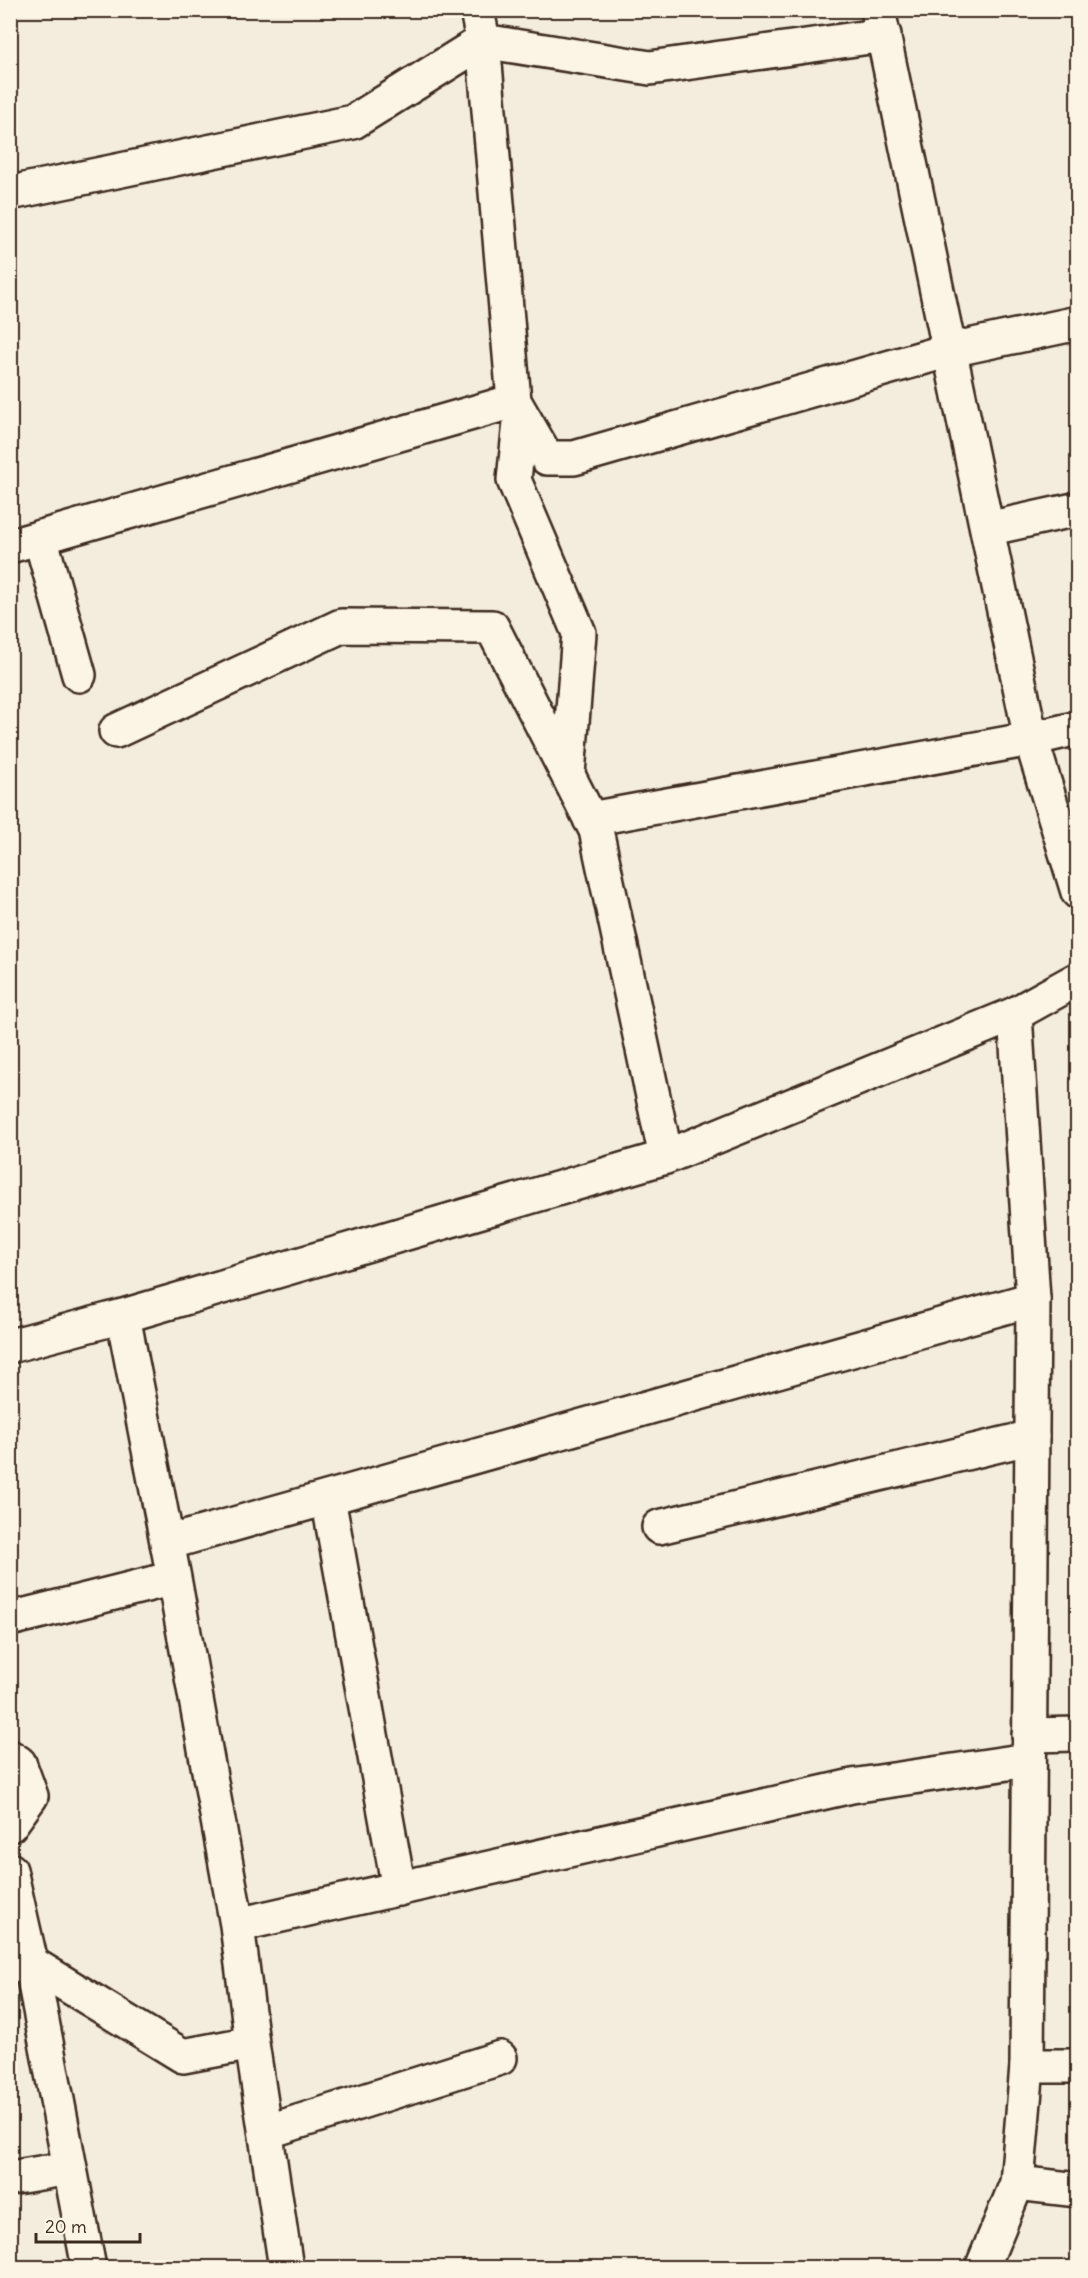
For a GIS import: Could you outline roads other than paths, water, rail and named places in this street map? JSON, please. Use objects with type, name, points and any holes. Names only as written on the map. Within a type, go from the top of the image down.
[{"type":"street","points":[[480,26],[650,68],[881,23],[1031,739],[1077,892]]},
{"type":"street","points":[[10,193],[353,122],[480,26]]},
{"type":"street","points":[[480,26],[517,407],[514,480],[579,633],[568,774]]},
{"type":"street","points":[[517,407],[547,458],[574,458],[950,350],[1077,323]]},
{"type":"street","points":[[79,675],[25,542],[517,407]]},
{"type":"street","points":[[987,529],[1077,509]]},
{"type":"street","points":[[116,731],[341,626],[492,627],[596,830],[666,1157]]},
{"type":"street","points":[[590,819],[1031,739],[1077,728]]},
{"type":"street","points":[[10,1346],[123,1316],[666,1157],[1015,1014],[1077,979]]},
{"type":"street","points":[[982,2268],[1017,2183],[1027,2066],[1034,1299],[1015,1014]]},
{"type":"street","points":[[167,1543],[1034,1299]]},
{"type":"street","points":[[123,1316],[174,1578],[237,1925],[252,2043],[286,2268]]},
{"type":"street","points":[[658,1527],[1032,1437]]},
{"type":"street","points":[[328,1498],[399,1889]]},
{"type":"street","points":[[10,1618],[174,1578]]},
{"type":"street","points":[[237,1925],[1029,1748],[1077,1734]]},
{"type":"street","points":[[10,1757],[20,1763],[31,1796],[10,1825]]},
{"type":"street","points":[[10,1870],[21,1965],[70,2168],[89,2268]]},
{"type":"street","points":[[21,1965],[183,2056],[252,2043]]},
{"type":"street","points":[[266,2132],[500,2058]]},
{"type":"street","points":[[1027,2066],[1077,2066]]},
{"type":"street","points":[[10,2178],[70,2168]]},
{"type":"street","points":[[1017,2183],[1077,2190]]}]
